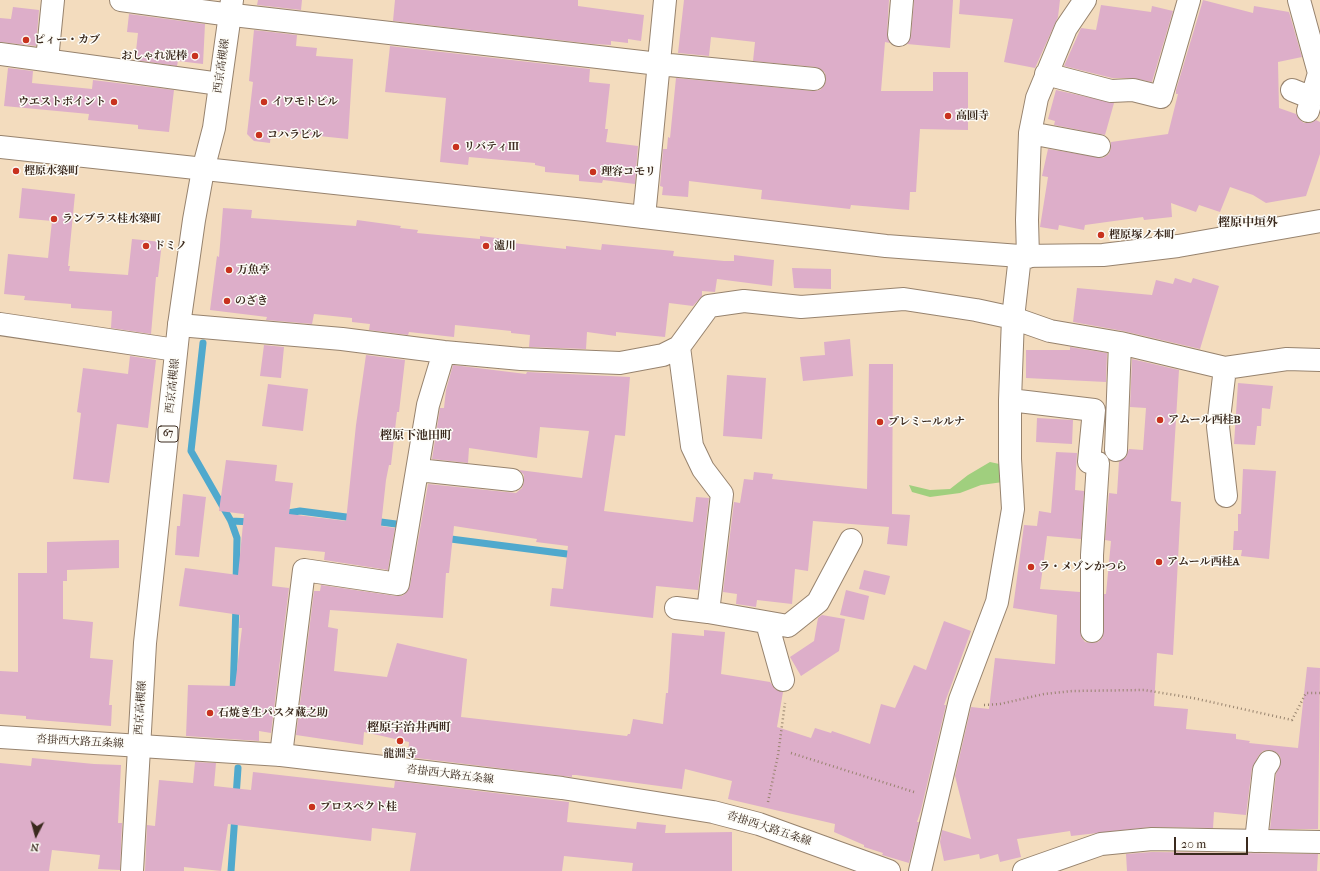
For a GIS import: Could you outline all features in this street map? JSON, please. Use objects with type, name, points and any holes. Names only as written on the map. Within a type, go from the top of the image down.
[{"type":"street","points":[[47,60],[53,0]]},
{"type":"street","points":[[121,0],[231,7],[659,64],[814,79]]},
{"type":"street","points":[[644,217],[665,0]]},
{"type":"street","points":[[899,35],[902,0]]},
{"type":"street","points":[[920,871],[960,700],[997,602],[1013,509],[1010,459],[1010,400],[1013,318],[1024,256],[1030,133],[1037,98],[1046,74],[1066,28],[1085,0]]},
{"type":"street","points":[[1046,74],[1112,91],[1132,90],[1161,97],[1189,0]]},
{"type":"street","points":[[1299,0],[1319,73],[1304,100]]},
{"type":"street","name":"西京高槻線","points":[[132,871],[145,643],[176,350],[202,170],[214,128],[231,7]]},
{"type":"street","points":[[0,54],[220,84]]},
{"type":"street","points":[[1030,133],[1099,146]]},
{"type":"street","points":[[0,147],[644,217],[886,246],[1024,256],[1103,255],[1178,246],[1320,221]]},
{"type":"street","points":[[179,325],[342,339],[444,352],[521,359],[620,363],[663,355],[679,347],[709,306],[744,301],[801,307],[904,299],[1013,318],[1050,331],[1120,343],[1225,368],[1287,359],[1320,360]]},
{"type":"street","points":[[0,324],[176,350]]},
{"type":"street","points":[[1116,450],[1120,343]]},
{"type":"street","points":[[679,347],[692,446],[703,469],[722,494],[708,612]]},
{"type":"street","points":[[281,755],[304,570],[398,584],[428,405],[444,352]]},
{"type":"street","points":[[1225,368],[1218,427],[1226,496]]},
{"type":"street","points":[[1010,400],[1094,410],[1089,462],[1098,463],[1092,555],[1092,631]]},
{"type":"street","points":[[418,470],[512,480]]},
{"type":"street","points":[[676,608],[788,626],[818,602],[851,540]]},
{"type":"street","points":[[767,623],[783,680]]},
{"type":"street","name":"沓掛西大路五条線","points":[[0,737],[281,755],[562,788],[713,812],[763,825],[889,871]]},
{"type":"street","points":[[1256,841],[1264,770],[1269,762]]},
{"type":"street","points":[[1024,871],[1101,844],[1152,839],[1320,842]]},
{"type":"path","points":[[763,825],[778,755],[785,706],[783,680]]},
{"type":"path","points":[[960,700],[982,705],[1000,704],[1044,694],[1072,691],[1144,690],[1193,698],[1292,720],[1306,693],[1320,693]]},
{"type":"path","points":[[791,753],[938,799]]},
{"type":"green space","points":[[990,462],[1004,465],[1003,482],[981,485],[960,493],[930,497],[912,492],[909,485],[930,490],[950,489],[968,475]]},
{"type":"building","points":[[258,0],[302,0],[301,10],[257,5]]},
{"type":"building","points":[[395,0],[578,0],[578,6],[644,15],[641,41],[628,39],[628,43],[611,41],[611,45],[593,44],[393,21]]},
{"type":"building","points":[[684,0],[889,0],[887,34],[890,43],[885,42],[881,91],[933,91],[933,72],[968,72],[968,130],[920,129],[916,192],[910,192],[909,210],[851,205],[850,209],[761,199],[762,190],[689,181],[688,197],[662,195],[663,187],[660,186],[663,149],[667,149],[668,137],[670,138],[676,78],[813,91],[820,90],[826,81],[825,73],[816,67],[753,61],[755,42],[711,37],[709,56],[678,53]]},
{"type":"building","points":[[914,0],[953,0],[950,48],[907,44],[911,36]]},
{"type":"building","points":[[960,0],[1060,0],[1058,17],[1035,68],[1004,62],[1013,19],[959,14]]},
{"type":"building","points":[[1203,0],[1253,13],[1254,6],[1289,12],[1302,57],[1278,62],[1279,108],[1296,114],[1304,123],[1311,123],[1316,120],[1320,122],[1320,154],[1306,196],[1266,203],[1253,195],[1230,187],[1220,212],[1199,205],[1196,212],[1171,203],[1172,217],[1144,220],[1143,217],[1085,225],[1084,230],[1059,225],[1058,230],[1040,227],[1048,177],[1042,176],[1048,149],[1103,158],[1109,154],[1111,142],[1168,134],[1178,94],[1176,94],[1176,90]]},
{"type":"building","points":[[1101,5],[1151,12],[1152,6],[1173,11],[1152,82],[1133,78],[1112,78],[1064,66],[1081,28],[1096,30]]},
{"type":"building","points":[[13,7],[39,10],[36,46],[0,42],[0,18],[11,19]]},
{"type":"building","points":[[129,14],[205,24],[203,64],[178,61],[177,66],[135,60],[138,33],[127,32]]},
{"type":"building","points":[[254,30],[297,35],[296,46],[317,48],[316,56],[353,59],[348,139],[271,131],[270,143],[254,141],[247,134],[253,82],[249,81]]},
{"type":"building","points":[[390,46],[590,69],[589,82],[610,84],[605,129],[608,129],[606,142],[638,146],[635,184],[603,180],[602,183],[579,181],[579,175],[545,172],[545,167],[535,165],[535,163],[469,157],[468,165],[440,162],[446,98],[385,92]]},
{"type":"building","points":[[8,68],[33,71],[32,83],[92,89],[93,80],[174,90],[169,132],[138,129],[138,125],[88,120],[89,114],[4,106]]},
{"type":"building","points":[[1056,90],[1114,103],[1105,135],[1054,125],[1055,121],[1048,119]]},
{"type":"building","points":[[22,188],[75,194],[68,266],[70,266],[69,271],[128,275],[132,239],[162,242],[158,277],[156,277],[151,334],[111,328],[112,311],[71,308],[71,304],[24,300],[25,296],[4,294],[8,254],[48,258],[52,221],[19,218]]},
{"type":"building","points":[[223,208],[252,210],[251,218],[356,226],[357,220],[401,226],[400,228],[418,230],[417,233],[480,239],[480,236],[505,239],[504,242],[566,249],[566,246],[601,250],[602,244],[674,251],[673,256],[724,261],[734,261],[734,255],[774,260],[772,286],[717,279],[715,292],[702,291],[702,296],[693,306],[669,303],[665,337],[616,332],[616,336],[587,332],[586,349],[529,347],[530,335],[511,333],[511,331],[455,325],[454,337],[409,332],[408,335],[369,330],[370,324],[352,322],[352,318],[314,314],[312,324],[266,320],[267,317],[210,310],[217,256],[219,257]]},
{"type":"building","points":[[792,268],[831,269],[831,289],[794,288]]},
{"type":"building","points":[[1175,278],[1191,283],[1193,278],[1219,286],[1200,349],[1123,331],[1073,322],[1077,288],[1152,295],[1156,280],[1173,284]]},
{"type":"building","points":[[850,339],[853,376],[803,381],[800,357],[825,355],[824,342]]},
{"type":"building","points":[[264,345],[284,347],[281,378],[260,376]]},
{"type":"building","points":[[1070,347],[1107,353],[1106,382],[1026,378],[1026,350],[1070,350]]},
{"type":"building","points":[[366,355],[405,360],[391,465],[389,465],[386,480],[381,526],[395,528],[388,570],[324,560],[325,552],[275,547],[272,586],[289,588],[271,733],[259,731],[259,741],[186,736],[188,685],[235,686],[242,628],[239,628],[240,615],[179,606],[185,568],[238,575],[244,514],[219,511],[226,460],[277,465],[275,481],[293,483],[289,514],[346,521],[356,425]]},
{"type":"building","points":[[130,356],[156,360],[148,428],[117,424],[109,483],[73,479],[81,413],[77,412],[83,368],[128,374]]},
{"type":"building","points":[[1132,359],[1179,370],[1171,501],[1181,502],[1173,655],[1157,653],[1154,706],[1188,709],[1186,729],[1236,734],[1236,739],[1250,741],[1249,743],[1298,748],[1307,667],[1320,668],[1318,829],[1270,829],[1276,774],[1281,762],[1280,756],[1276,752],[1269,750],[1263,751],[1259,755],[1252,768],[1246,815],[1214,812],[1213,828],[1151,827],[1071,836],[1070,831],[1017,839],[1021,857],[1000,862],[998,854],[980,859],[979,854],[944,861],[940,842],[942,830],[971,839],[955,776],[971,707],[989,709],[995,658],[1055,664],[1057,615],[1013,608],[1024,525],[1037,526],[1039,511],[1051,513],[1056,452],[1077,453],[1075,490],[1084,491],[1081,539],[1047,536],[1040,589],[1080,592],[1081,637],[1085,642],[1092,643],[1098,642],[1103,637],[1104,594],[1106,594],[1111,541],[1105,540],[1109,493],[1117,494],[1119,462],[1126,457],[1129,449],[1143,450],[1146,408],[1130,407]]},
{"type":"building","points":[[869,364],[893,364],[892,514],[910,515],[907,546],[887,544],[889,527],[813,521],[808,571],[795,569],[792,604],[757,600],[756,607],[736,604],[737,594],[723,592],[734,502],[740,503],[744,479],[753,480],[754,472],[773,474],[772,479],[867,489]]},
{"type":"building","points":[[453,365],[526,374],[527,372],[630,377],[625,436],[615,435],[604,511],[693,522],[696,497],[709,498],[698,590],[656,586],[653,618],[550,606],[552,588],[563,589],[568,546],[536,542],[537,539],[454,526],[449,573],[446,573],[443,618],[330,610],[328,627],[338,629],[334,671],[387,677],[397,643],[467,659],[461,717],[627,736],[630,734],[633,719],[663,724],[666,693],[668,693],[672,633],[704,636],[704,630],[725,632],[721,674],[770,682],[775,689],[783,692],[777,727],[811,738],[815,728],[831,733],[832,731],[870,744],[881,704],[895,708],[914,665],[926,670],[944,621],[971,631],[944,705],[946,705],[917,822],[919,822],[909,863],[882,855],[883,853],[864,847],[864,845],[834,832],[835,824],[728,799],[732,781],[685,769],[682,789],[576,775],[572,775],[572,777],[408,757],[409,742],[364,732],[363,745],[296,735],[314,591],[320,591],[321,585],[396,596],[402,596],[407,592],[410,586],[428,484],[516,493],[522,488],[524,482],[524,475],[519,470],[582,478],[589,431],[540,427],[537,458],[469,448],[468,463],[432,459],[440,408],[444,408],[446,390]]},
{"type":"building","points":[[727,375],[766,378],[762,439],[723,436]]},
{"type":"building","points":[[1238,383],[1273,386],[1270,409],[1262,408],[1261,426],[1257,426],[1255,445],[1234,444]]},
{"type":"building","points":[[268,384],[308,389],[303,431],[262,426]]},
{"type":"building","points":[[1037,418],[1073,420],[1072,444],[1036,442]]},
{"type":"building","points":[[1243,469],[1276,471],[1269,559],[1241,556],[1242,550],[1233,550],[1234,531],[1238,531],[1238,514],[1241,514]]},
{"type":"building","points":[[183,494],[206,497],[199,557],[175,555],[177,526],[180,526]]},
{"type":"building","points":[[119,540],[119,568],[67,570],[67,581],[63,581],[63,619],[93,622],[90,658],[113,660],[109,705],[112,705],[111,726],[26,719],[26,716],[0,714],[0,671],[18,672],[18,573],[47,573],[47,542]]},
{"type":"building","points":[[864,570],[890,576],[885,595],[859,589]]},
{"type":"building","points":[[846,590],[869,596],[864,620],[840,615]]},
{"type":"building","points":[[822,615],[845,619],[839,651],[801,676],[790,657],[814,641],[818,618]]},
{"type":"building","points":[[32,758],[121,765],[118,823],[122,823],[120,870],[98,869],[100,855],[52,850],[49,871],[0,871],[0,763],[31,766]]},
{"type":"building","points":[[195,762],[216,763],[214,786],[251,790],[253,772],[394,788],[395,781],[569,802],[567,822],[636,829],[637,822],[666,825],[665,833],[732,832],[732,871],[632,871],[633,863],[564,856],[562,871],[410,871],[416,833],[372,828],[371,841],[228,824],[221,871],[184,867],[184,871],[145,871],[147,825],[155,826],[159,780],[193,783]]},
{"type":"building","points":[[1152,852],[1318,854],[1317,871],[1127,871],[1126,854]]},
{"type":"waterway","points":[[203,343],[191,451],[231,521],[237,538],[236,584]]},
{"type":"waterway","points":[[281,519],[288,513],[300,511],[354,518]]},
{"type":"waterway","points":[[231,521],[252,522]]},
{"type":"waterway","points":[[373,521],[396,524]]},
{"type":"waterway","points":[[443,538],[575,555]]},
{"type":"waterway","points":[[233,694],[236,605]]},
{"type":"waterway","points":[[236,797],[238,768]]},
{"type":"waterway","points":[[231,871],[235,815]]},
{"type":"place","name":"ピィー・カブ","points":[[26,40]]},
{"type":"place","name":"おしゃれ泥棒","points":[[195,56]]},
{"type":"place","name":"ウエストポイント","points":[[114,102]]},
{"type":"place","name":"イワモトビル","points":[[264,102]]},
{"type":"place","name":"高圓寺","points":[[948,116]]},
{"type":"place","name":"コハラビル","points":[[259,135]]},
{"type":"place","name":"リバティⅢ","points":[[456,147]]},
{"type":"place","name":"樫原水築町","points":[[16,171]]},
{"type":"place","name":"理容コモリ","points":[[593,172]]},
{"type":"place","name":"ランブラス桂水築町","points":[[54,219]]},
{"type":"place","name":"樫原塚ノ本町","points":[[1101,235]]},
{"type":"place","name":"ドミノ","points":[[146,246]]},
{"type":"place","name":"瀘川","points":[[486,246]]},
{"type":"place","name":"万魚亭","points":[[229,270]]},
{"type":"place","name":"のざき","points":[[227,301]]},
{"type":"place","name":"アムール西桂B","points":[[1160,420]]},
{"type":"place","name":"プレミールルナ","points":[[880,422]]},
{"type":"place","name":"アムール西桂A","points":[[1159,562]]},
{"type":"place","name":"ラ・メゾンかつら","points":[[1031,567]]},
{"type":"place","name":"石焼き生パスタ蔵之助","points":[[210,713]]},
{"type":"place","name":"龍淵寺","points":[[400,741]]},
{"type":"place","name":"プロスペクト桂","points":[[312,807]]},
{"type":"district","name":"樫原中垣外","points":[[1248,223]]},
{"type":"district","name":"樫原下池田町","points":[[416,436]]},
{"type":"district","name":"樫原宇治井西町","points":[[409,728]]}]
